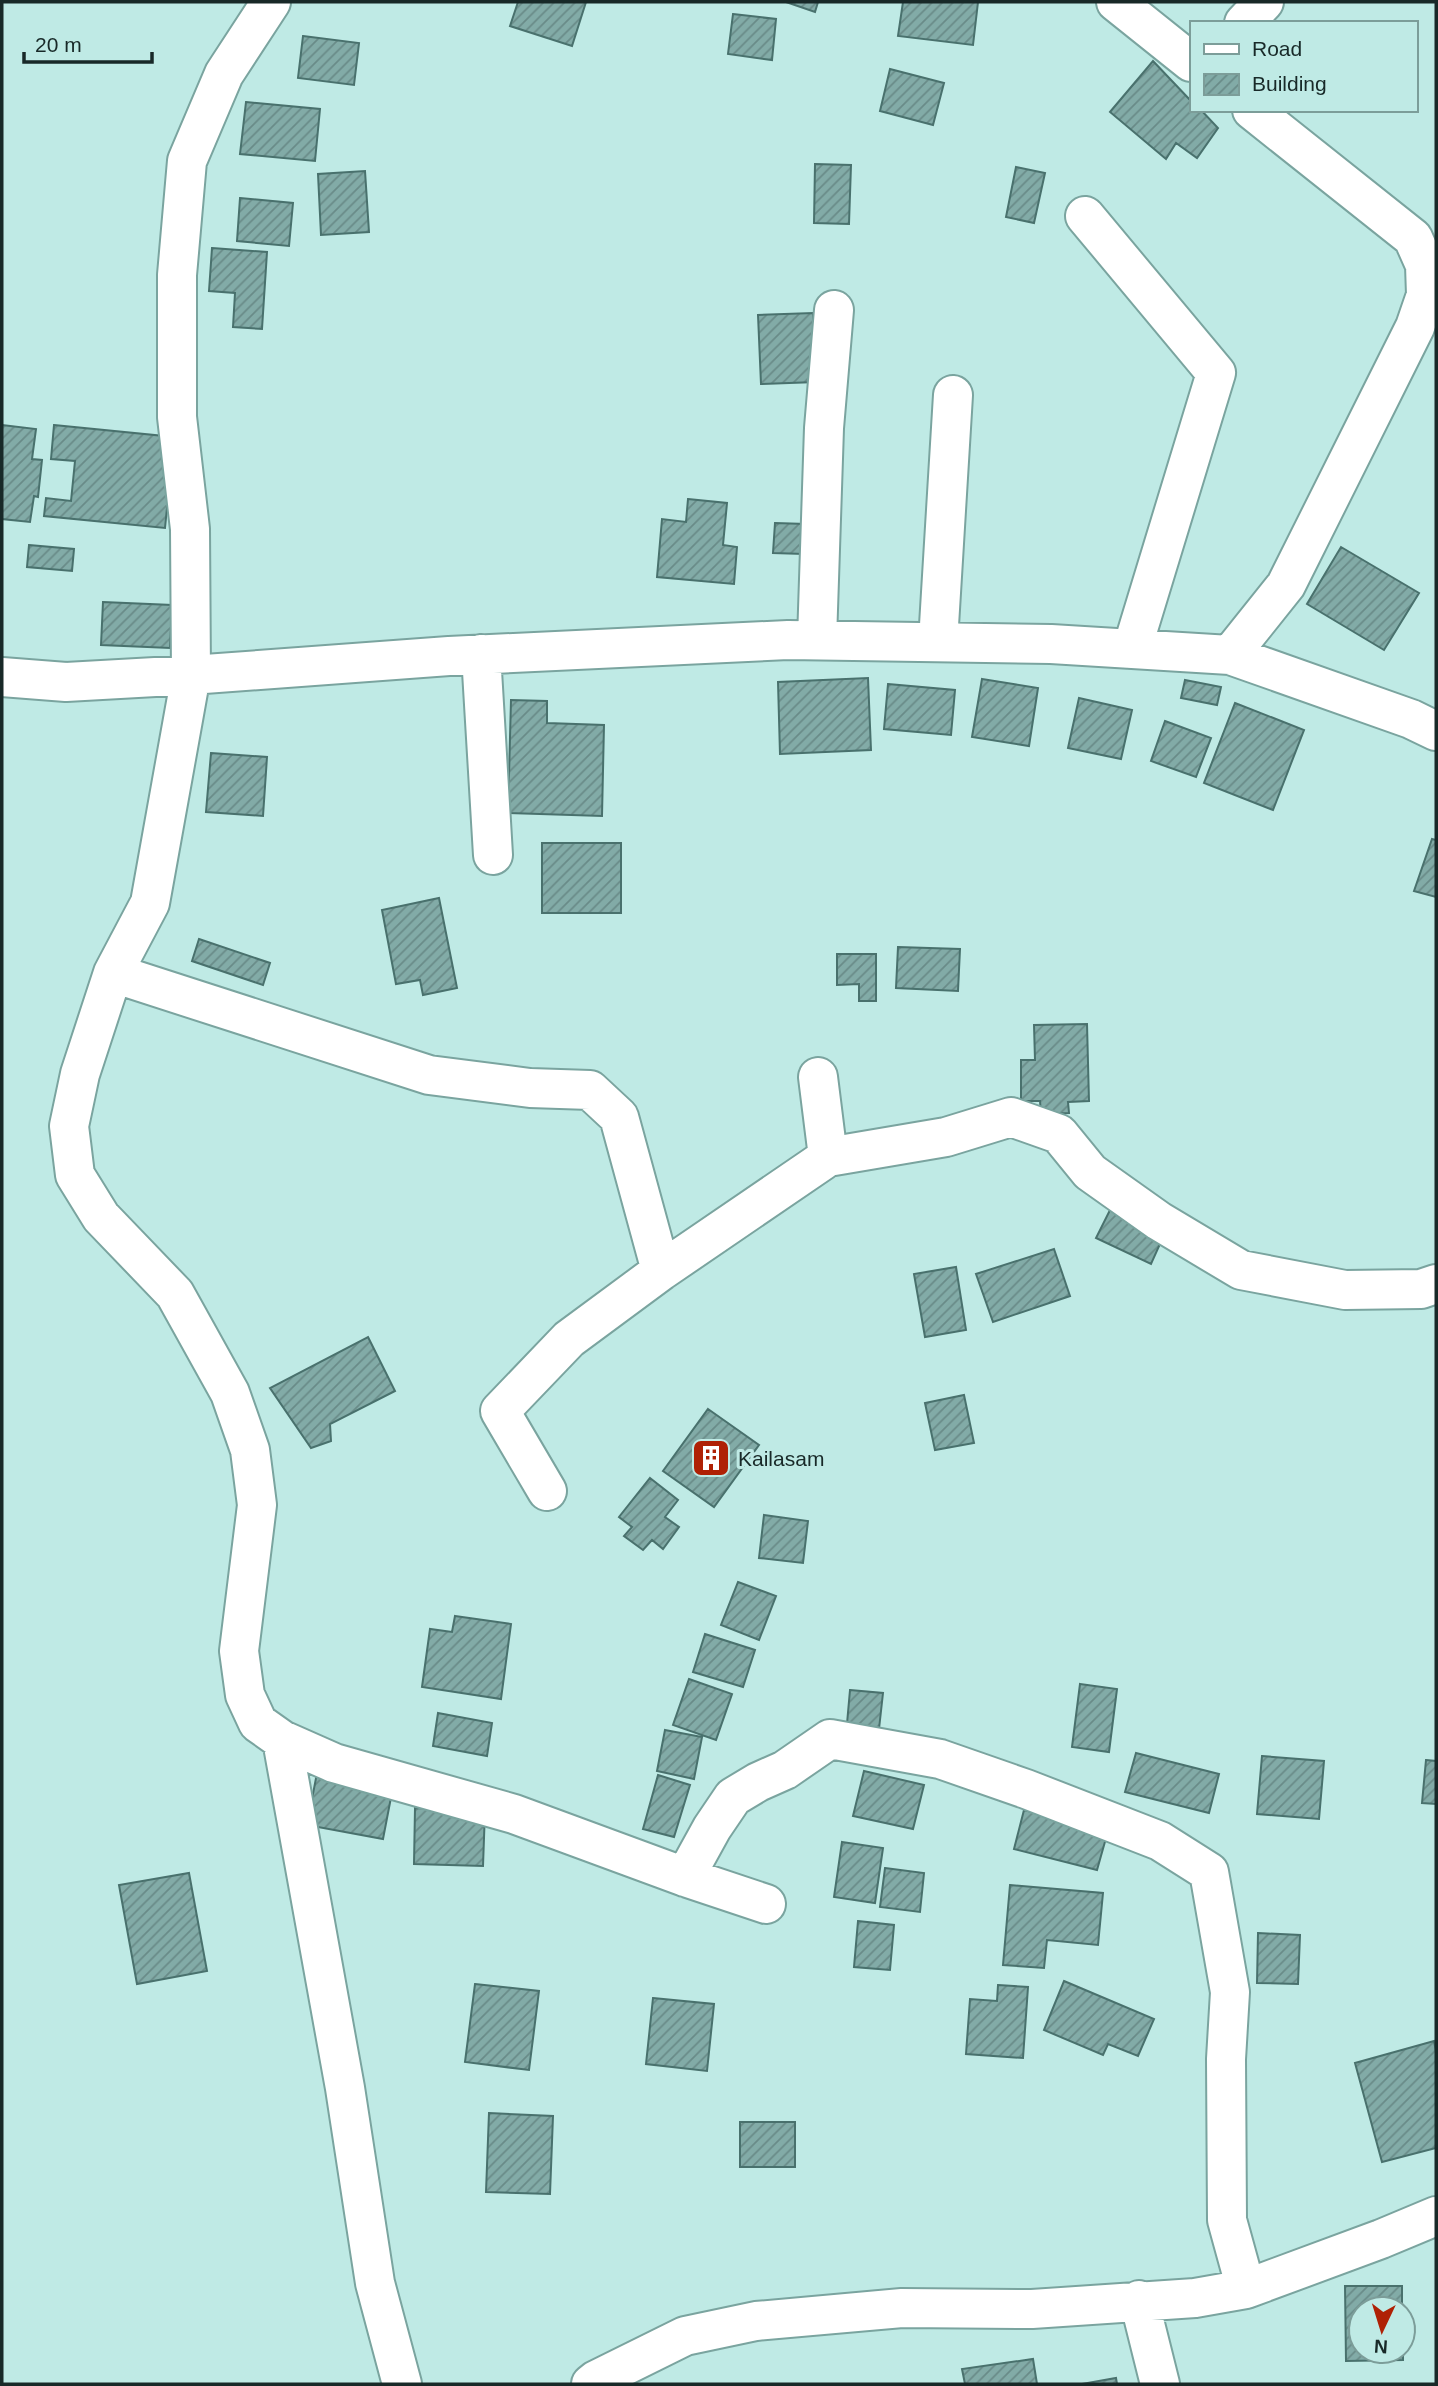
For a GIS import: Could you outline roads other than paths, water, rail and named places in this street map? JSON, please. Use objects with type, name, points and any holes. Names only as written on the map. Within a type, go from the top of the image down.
[{"type":"street","points":[[271,2],[224,74],[187,161],[177,275],[177,418],[190,529],[191,675],[150,903],[113,973],[80,1074],[69,1126],[75,1175],[102,1217],[175,1294],[230,1393],[250,1450],[257,1505],[239,1651],[245,1695],[258,1723],[282,1740],[334,1763],[514,1814],[766,1904]]},
{"type":"street","points":[[1116,2],[1190,61]]},
{"type":"street","points":[[1246,21],[1264,2]]},
{"type":"street","points":[[1230,655],[1286,585],[1415,327],[1426,295],[1424,228],[1255,112]]},
{"type":"street","points":[[1085,216],[1216,373],[1132,649]]},
{"type":"street","points":[[817,640],[824,428],[834,310]]},
{"type":"street","points":[[938,642],[953,395]]},
{"type":"street","points":[[2,677],[66,682],[481,654],[817,640],[1051,644],[1230,655],[1411,719],[1436,731]]},
{"type":"street","points":[[481,654],[493,855]]},
{"type":"street","points":[[113,973],[429,1075],[530,1088],[590,1090],[619,1117],[661,1271]]},
{"type":"street","points":[[818,1077],[828,1157]]},
{"type":"street","points":[[547,1491],[499,1411],[569,1339],[661,1271],[828,1157],[946,1136],[1011,1117],[1059,1135],[1090,1172],[1159,1222],[1241,1270],[1345,1290],[1422,1289],[1436,1284]]},
{"type":"street","points":[[685,1877],[733,1797],[785,1770],[830,1739],[940,1759],[989,1776],[1160,1842],[1209,1872],[1230,1992],[1226,2059],[1227,2220],[1246,2289]]},
{"type":"street","points":[[282,1740],[345,2088],[374,2283],[402,2384]]},
{"type":"street","points":[[591,2384],[685,2336],[756,2321],[902,2308],[1032,2309],[1195,2298],[1246,2289],[1436,2216]]},
{"type":"street","points":[[1139,2300],[1160,2384]]},
{"type":"place","name":"Kailasam","points":[[711,1458]]}]
